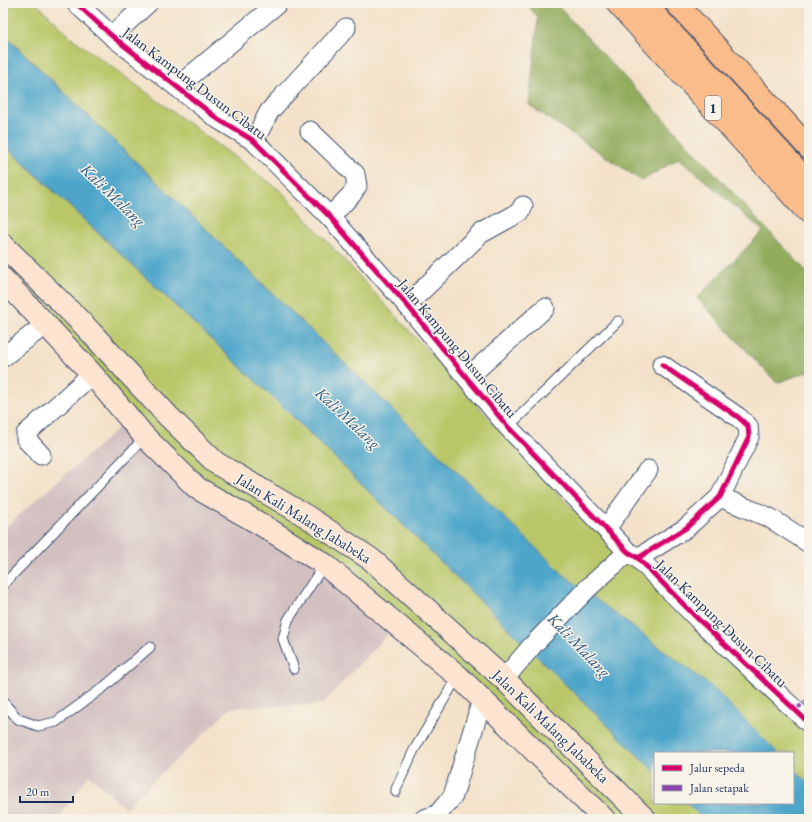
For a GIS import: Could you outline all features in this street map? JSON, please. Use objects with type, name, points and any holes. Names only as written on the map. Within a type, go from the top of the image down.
[{"type":"highway","name":"1","points":[[617,3],[809,214]]},
{"type":"highway","name":"1","points":[[644,3],[809,183]]},
{"type":"highway","points":[[676,3],[809,148]]},
{"type":"highway","points":[[683,3],[809,141]]},
{"type":"main road","name":"Jalan Kali Malang Jababeka","points":[[3,245],[84,325],[168,416],[216,463],[306,516],[372,560],[504,679],[645,819]]},
{"type":"main road","name":"Jalan Kali Malang Jababeka","points":[[3,279],[92,374],[145,437],[197,488],[262,525],[324,564],[458,676],[604,819]]},
{"type":"main road","points":[[145,437],[168,416]]},
{"type":"main road","points":[[580,795],[601,774]]},
{"type":"street","name":"Jalan Kampung Dusun Cibatu","points":[[76,3],[112,36],[218,119],[254,140],[330,217],[508,427],[606,529],[698,619],[809,723]]},
{"type":"street","points":[[112,36],[148,3]]},
{"type":"street","points":[[177,87],[278,3]]},
{"type":"street","points":[[254,140],[269,112],[346,28]]},
{"type":"street","points":[[310,131],[355,174],[357,186],[352,194],[330,217]]},
{"type":"street","points":[[407,306],[480,234],[520,212],[523,206]]},
{"type":"street","points":[[467,378],[544,308]]},
{"type":"street","points":[[3,357],[46,324]]},
{"type":"street","points":[[504,679],[532,646],[588,588],[633,555],[686,528],[720,497],[750,437],[748,426],[738,417],[662,365]]},
{"type":"street","points":[[41,454],[26,439],[26,434],[92,374]]},
{"type":"street","points":[[606,529],[648,470]]},
{"type":"street","points":[[720,497],[770,518],[809,543]]},
{"type":"street","points":[[433,818],[453,796],[482,700]]},
{"type":"lane","points":[[508,427],[618,321]]},
{"type":"lane","points":[[3,585],[145,437]]},
{"type":"lane","points":[[294,669],[283,639],[288,620],[324,564]]},
{"type":"lane","points":[[3,702],[18,719],[38,726],[56,722],[104,687],[150,647]]},
{"type":"lane","points":[[396,792],[414,750],[458,676]]},
{"type":"shaded area","points":[[129,419],[396,625],[322,704],[231,708],[125,808],[89,775],[58,819],[3,819],[3,529]]},
{"type":"green space","points":[[3,3],[36,3],[72,38],[281,191],[568,504],[809,725],[809,784],[794,769],[794,752],[777,752],[713,688],[564,575],[3,33]]},
{"type":"green space","points":[[526,3],[555,3],[809,274],[809,371],[777,383],[697,298],[763,231],[679,158],[642,181],[529,105],[538,18]]},
{"type":"green space","points":[[3,144],[284,408],[654,771],[654,804],[688,804],[703,819],[604,819],[324,564],[197,488],[3,279]]},
{"type":"water","name":"Kali Malang","points":[[3,34],[564,575],[713,688],[777,752],[654,752],[654,771],[284,408],[3,143]]},
{"type":"water","points":[[794,769],[809,784],[809,819],[703,819],[688,804],[794,804]]},
{"type":"marked path","points":[[795,710],[809,699]]},
{"type":"cycle path","points":[[76,3],[112,36],[218,119],[254,141],[330,217],[407,305],[508,427],[628,552],[638,558],[698,619],[809,723]]},
{"type":"cycle path","points":[[638,558],[686,528],[720,497],[749,437],[748,426],[738,417],[662,365]]}]
